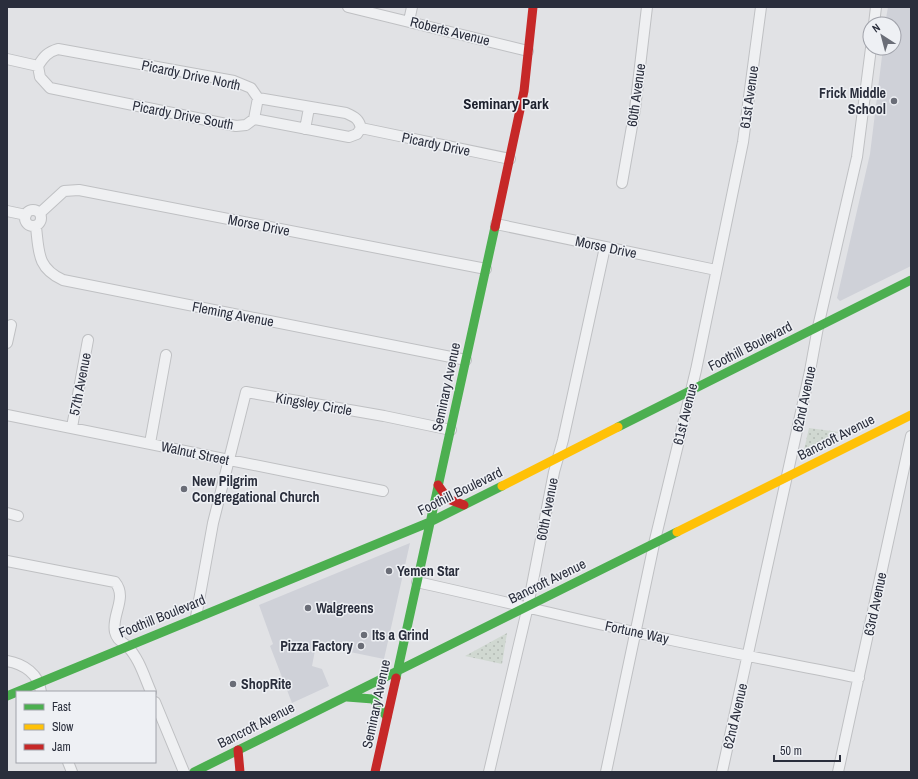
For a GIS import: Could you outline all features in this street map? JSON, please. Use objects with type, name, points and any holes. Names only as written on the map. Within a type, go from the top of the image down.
[{"type":"street","name":"Roberts Avenue","points":[[348,7],[528,51]]},
{"type":"street","points":[[409,21],[412,7]]},
{"type":"street","name":"Seminary Avenue","points":[[375,772],[510,159],[524,91],[533,7]]},
{"type":"street","name":"60th Avenue","points":[[622,183],[635,109],[647,7]]},
{"type":"street","name":"61st Avenue","points":[[606,772],[654,544],[685,409],[691,392],[743,142],[761,7]]},
{"type":"street","name":"Picardy Drive North","points":[[38,66],[43,57],[49,52],[58,49],[234,81],[251,88],[258,98],[309,108],[346,113],[355,117],[360,122],[361,128]]},
{"type":"street","name":"62nd Avenue","points":[[722,772],[749,656],[810,371],[818,327],[857,157],[870,56]]},
{"type":"street","points":[[7,59],[38,66]]},
{"type":"street","name":"Picardy Drive South","points":[[38,66],[40,77],[44,84],[50,88],[236,126],[246,125],[254,119],[349,136],[357,134],[361,128]]},
{"type":"street","points":[[254,119],[258,98]]},
{"type":"street","points":[[305,129],[309,108]]},
{"type":"street","name":"Picardy Drive","points":[[361,128],[510,159]]},
{"type":"street","name":"Morse Drive","points":[[40,213],[64,191],[79,190],[486,269]]},
{"type":"street","points":[[7,211],[26,215],[33,210],[40,213],[42,220],[36,227],[28,225],[25,219],[26,215]]},
{"type":"street","name":"Morse Drive","points":[[496,224],[716,270]]},
{"type":"street","name":"Fleming Avenue","points":[[36,227],[40,259],[49,272],[63,280],[466,360]]},
{"type":"street","name":"60th Avenue","points":[[489,772],[528,606],[557,458],[563,440],[605,247]]},
{"type":"street","name":"Foothill Boulevard","points":[[26,691],[41,687],[127,646],[196,617],[430,522],[911,280]]},
{"type":"street","points":[[7,343],[11,325]]},
{"type":"street","name":"57th Avenue","points":[[72,427],[88,340]]},
{"type":"street","points":[[150,443],[166,355]]},
{"type":"street","name":"Kingsley Circle","points":[[228,460],[246,392],[384,416],[451,430]]},
{"type":"street","name":"Walnut Street","points":[[7,415],[383,491]]},
{"type":"street","name":"Bancroft Avenue","points":[[195,772],[911,415]]},
{"type":"street","name":"63rd Avenue","points":[[838,772],[911,436]]},
{"type":"street","points":[[196,617],[213,523],[228,460]]},
{"type":"street","points":[[438,485],[442,494],[446,498],[464,506]]},
{"type":"street","points":[[7,514],[18,516]]},
{"type":"street","points":[[7,561],[115,582],[120,588],[121,595],[114,626],[115,634],[137,659],[151,691]]},
{"type":"street","name":"Fortune Way","points":[[417,582],[528,606],[549,613],[636,632],[859,678]]},
{"type":"street","points":[[7,660],[18,663],[30,671],[41,687]]},
{"type":"street","points":[[343,697],[373,699],[387,717]]},
{"type":"street","points":[[156,704],[184,772]]},
{"type":"street","points":[[238,750],[240,772]]},
{"type":"shaded area","name":"Frick Middle School","points":[[888,7],[911,7],[911,266],[840,301],[837,298],[870,154],[882,56],[902,56],[902,16],[886,16]]},
{"type":"shaded area","points":[[809,428],[839,432],[804,450]]},
{"type":"shaded area","points":[[410,543],[384,659],[316,645],[312,666],[322,669],[329,686],[292,703],[270,646],[273,644],[259,605]]},
{"type":"shaded area","points":[[507,633],[502,664],[465,656]]},
{"type":"traffic: fast","points":[[396,678],[495,227]]},
{"type":"traffic: fast","points":[[618,427],[911,280]]},
{"type":"traffic: fast","points":[[19,691],[430,522],[502,486]]},
{"type":"traffic: fast","points":[[194,772],[677,532]]},
{"type":"traffic: fast","points":[[7,696],[16,692]]},
{"type":"traffic: fast","points":[[347,697],[373,699],[387,717]]},
{"type":"traffic: slow","points":[[677,532],[911,415]]},
{"type":"traffic: slow","points":[[502,486],[618,427]]},
{"type":"traffic: jam","points":[[495,227],[524,91],[533,7]]},
{"type":"traffic: jam","points":[[438,485],[448,499],[464,505]]},
{"type":"traffic: jam","points":[[375,772],[396,678]]},
{"type":"traffic: jam","points":[[238,750],[240,772]]},
{"type":"place","name":"Frick Middle School","points":[[894,101]]},
{"type":"place","name":"New Pilgrim Congregational Church","points":[[184,489]]},
{"type":"place","name":"Yemen Star","points":[[389,571]]},
{"type":"place","name":"Walgreens","points":[[308,608]]},
{"type":"place","name":"Its a Grind","points":[[364,635]]},
{"type":"place","name":"Pizza Factory","points":[[361,646]]},
{"type":"place","name":"ShopRite","points":[[233,684]]},
{"type":"district","name":"Seminary Park","points":[[506,103]]}]
